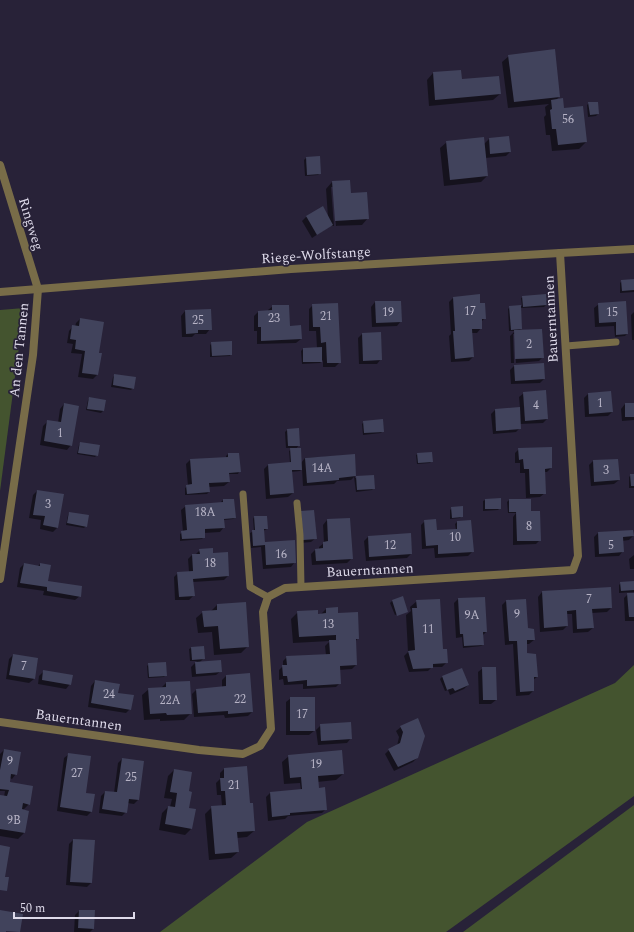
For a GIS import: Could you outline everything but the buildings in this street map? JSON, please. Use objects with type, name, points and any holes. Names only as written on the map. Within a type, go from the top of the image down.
[{"type":"street","name":"Ringweg","points":[[0,166],[38,289]]},
{"type":"street","name":"Riege-Wolfstange","points":[[0,292],[292,269],[560,252],[634,249]]},
{"type":"street","name":"Bauerntannen","points":[[0,722],[199,750],[243,754],[260,746],[271,728],[263,612],[268,597],[285,588],[573,570],[578,556],[560,252]]},
{"type":"street","name":"An den Tannen","points":[[0,579],[33,355],[38,289]]},
{"type":"lane","points":[[566,346],[616,342]]},
{"type":"lane","points":[[243,494],[250,587],[268,597]]},
{"type":"lane","points":[[297,503],[300,535],[301,587]]},
{"type":"green space","points":[[24,308],[0,491],[0,310]]},
{"type":"green space","points":[[634,665],[634,796],[446,932],[160,932],[307,822],[615,683]]},
{"type":"green space","points":[[634,805],[634,932],[463,932]]}]
